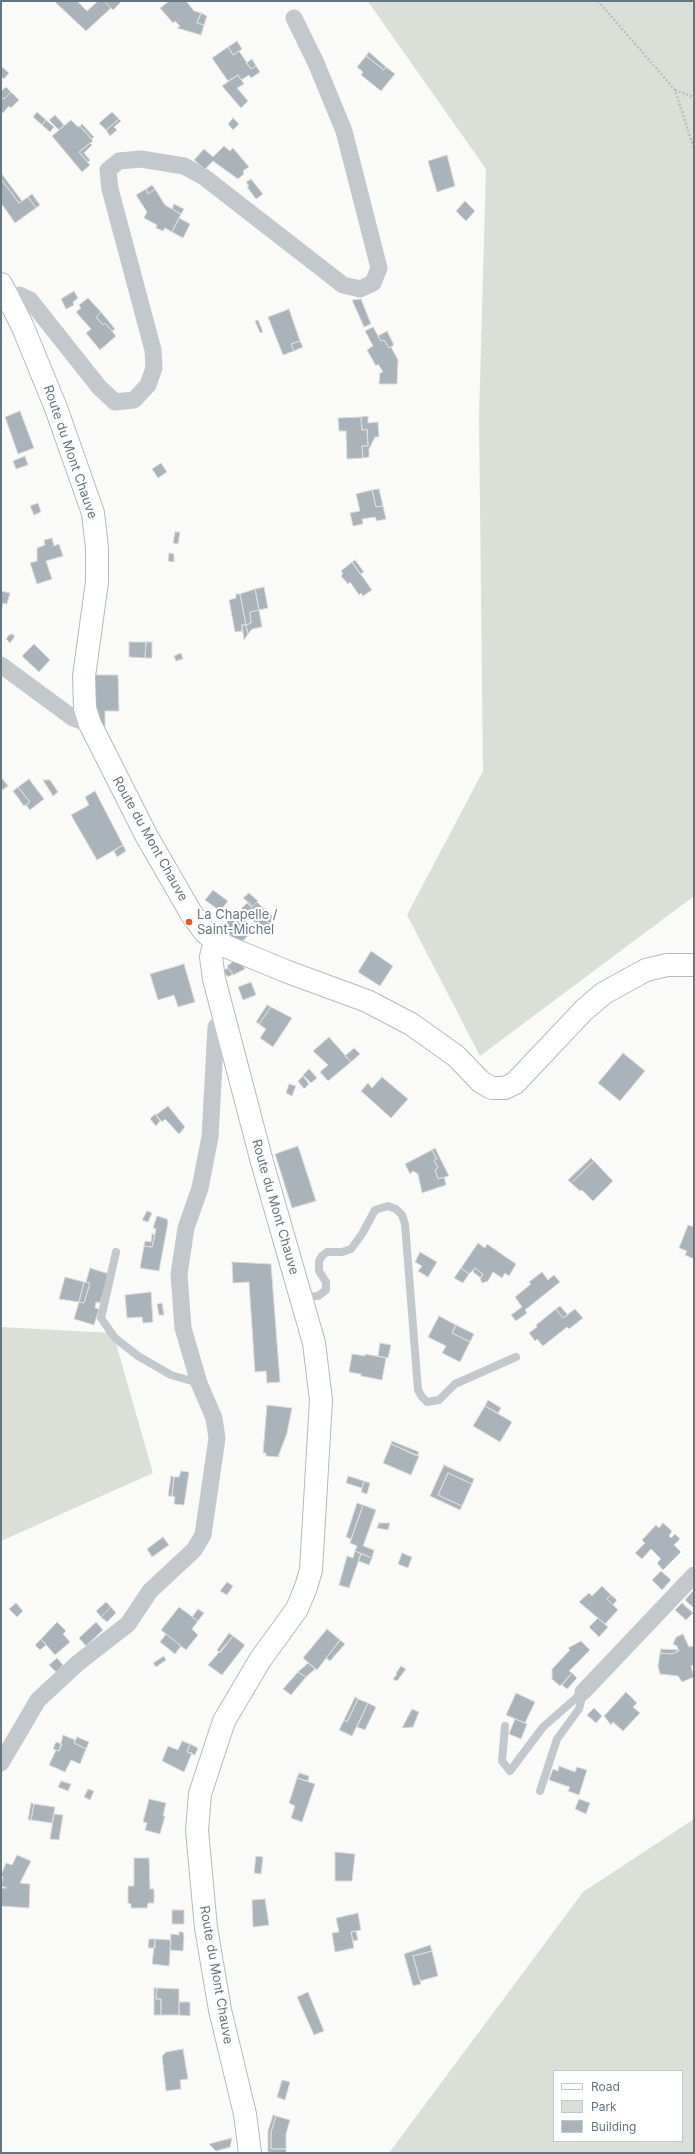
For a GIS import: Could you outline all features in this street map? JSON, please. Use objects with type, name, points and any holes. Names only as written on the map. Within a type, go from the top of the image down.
[{"type":"street","points":[[5,290],[30,300],[99,388],[115,402],[134,400],[148,385],[154,368],[153,350],[114,204],[108,170],[119,161],[141,158],[184,166],[204,177],[342,285],[360,289],[373,283],[379,268],[344,131],[316,63],[294,18]]},
{"type":"street","name":"Route du Mont Chauve","points":[[5,290],[56,408],[93,513],[97,548],[97,582],[84,676],[85,708],[90,724],[132,808],[168,874],[196,922],[215,941],[211,957],[225,1022],[314,1343],[321,1400],[310,1570],[306,1587],[297,1609],[260,1660],[224,1721],[200,1794],[197,1830],[206,1928],[220,2010],[244,2114],[250,2153]]},
{"type":"street","points":[[1,664],[73,718],[90,724]]},
{"type":"street","points":[[215,941],[288,972],[367,1001],[411,1024],[456,1056],[481,1082],[492,1088],[505,1088],[515,1083],[584,1010],[604,993],[646,970],[667,965],[694,965]]},
{"type":"street","points":[[1,1763],[38,1700],[78,1663],[128,1624],[150,1590],[194,1550],[203,1535],[217,1438],[214,1418],[199,1383],[183,1328],[179,1274],[186,1228],[200,1188],[210,1137],[216,1028],[225,1022]]},
{"type":"street","points":[[583,1692],[694,1575]]},
{"type":"lane","points":[[301,1298],[323,1294],[327,1287],[319,1271],[319,1261],[327,1252],[342,1252],[351,1249],[362,1234],[375,1210],[388,1206],[396,1209],[402,1215],[405,1224],[418,1390],[422,1397],[427,1402],[439,1400],[455,1384],[516,1357]]},
{"type":"lane","points":[[116,1252],[101,1318],[115,1338],[138,1356],[172,1375],[199,1383]]},
{"type":"lane","points":[[505,1726],[502,1761],[510,1770],[543,1727],[583,1692]]},
{"type":"lane","points":[[540,1791],[557,1739],[579,1709],[583,1692]]},
{"type":"path","points":[[598,1],[675,90],[694,149]]},
{"type":"path","points":[[675,90],[694,97]]},
{"type":"green space","points":[[363,1],[694,1],[694,896],[480,1056],[407,915],[483,771],[479,417],[486,169],[369,3]]},
{"type":"green space","points":[[1,1327],[113,1333],[153,1473],[1,1541]]},
{"type":"green space","points":[[694,1819],[694,2153],[389,2153],[583,1892]]},
{"type":"building","points":[[54,1],[77,1],[87,11],[98,1],[104,1],[111,8],[86,31]]},
{"type":"building","points":[[104,1],[122,1],[113,10]]},
{"type":"building","points":[[169,1],[186,1],[194,11],[201,13],[197,23],[204,25],[201,35],[177,28],[180,26],[175,21],[173,23],[160,8]]},
{"type":"building","points":[[201,13],[207,16],[204,25],[197,23]]},
{"type":"building","points":[[237,41],[242,49],[233,55],[228,47]]},
{"type":"building","points":[[228,47],[233,55],[239,51],[251,69],[256,66],[260,72],[251,78],[249,75],[241,80],[238,75],[228,81],[212,58]]},
{"type":"building","points":[[369,52],[386,67],[384,70],[366,56]]},
{"type":"building","points":[[366,56],[384,70],[386,67],[395,74],[381,91],[361,75],[363,72],[357,67]]},
{"type":"building","points":[[252,59],[256,66],[251,69],[246,63]]},
{"type":"building","points":[[1,66],[9,73],[4,79],[1,76]]},
{"type":"building","points":[[238,75],[244,84],[237,88],[248,101],[241,108],[222,86]]},
{"type":"building","points":[[6,87],[11,92],[4,99],[1,97],[1,91]]},
{"type":"building","points":[[11,92],[19,100],[11,108],[9,106],[3,113],[1,111],[1,97],[4,99]]},
{"type":"building","points":[[37,112],[46,120],[42,125],[33,117]]},
{"type":"building","points":[[112,112],[119,119],[106,130],[99,123]]},
{"type":"building","points":[[55,115],[64,125],[59,130],[49,120]]},
{"type":"building","points":[[233,118],[239,124],[233,130],[228,124]]},
{"type":"building","points":[[119,119],[121,121],[114,127],[117,130],[110,136],[106,130]]},
{"type":"building","points":[[46,120],[54,127],[50,132],[42,125]]},
{"type":"building","points":[[71,120],[78,127],[80,126],[93,141],[79,152],[90,165],[82,172],[52,136]]},
{"type":"building","points":[[82,124],[94,137],[92,139],[80,126]]},
{"type":"building","points":[[90,143],[92,145],[84,153],[90,160],[88,162],[79,152]]},
{"type":"building","points":[[224,146],[230,151],[233,148],[249,167],[243,171],[244,174],[238,179],[213,161],[205,169],[194,160],[204,149],[213,157]]},
{"type":"building","points":[[447,155],[455,186],[437,192],[428,161]]},
{"type":"building","points":[[1,173],[22,201],[19,203],[1,179]]},
{"type":"building","points":[[1,179],[19,203],[28,197],[36,208],[15,223],[1,203]]},
{"type":"building","points":[[251,179],[263,194],[256,199],[247,187],[249,186],[246,182]]},
{"type":"building","points":[[152,185],[155,189],[148,194],[146,189]]},
{"type":"building","points":[[146,189],[148,194],[155,189],[165,205],[181,214],[172,232],[165,228],[163,231],[156,228],[157,225],[144,218],[147,212],[136,195]]},
{"type":"building","points":[[32,194],[40,205],[36,208],[28,197]]},
{"type":"building","points":[[465,201],[475,211],[466,221],[456,211]]},
{"type":"building","points":[[174,204],[184,209],[181,214],[172,209]]},
{"type":"building","points":[[179,218],[190,224],[183,238],[172,232]]},
{"type":"building","points":[[74,291],[78,298],[73,302],[74,305],[66,309],[61,299]]},
{"type":"building","points":[[88,298],[101,312],[96,317],[103,325],[105,323],[116,336],[100,350],[86,333],[91,329],[76,312],[81,308],[79,305]]},
{"type":"building","points":[[361,299],[371,324],[364,327],[352,300]]},
{"type":"building","points":[[289,309],[300,341],[291,344],[294,351],[283,355],[268,317]]},
{"type":"building","points":[[101,312],[115,329],[112,331],[105,323],[103,325],[96,317]]},
{"type":"building","points":[[258,320],[263,332],[260,333],[255,321]]},
{"type":"building","points":[[373,327],[381,341],[384,340],[389,348],[391,347],[398,360],[397,384],[379,384],[380,373],[383,372],[378,364],[376,366],[367,350],[373,346],[365,331]]},
{"type":"building","points":[[387,331],[394,345],[389,348],[384,340],[381,341],[378,336]]},
{"type":"building","points":[[300,341],[303,347],[294,351],[291,344]]},
{"type":"building","points":[[20,411],[34,448],[18,454],[5,417]]},
{"type":"building","points":[[368,416],[368,423],[378,422],[379,437],[375,437],[369,449],[369,457],[363,458],[362,446],[368,446],[367,429],[362,430],[361,417]]},
{"type":"building","points":[[361,417],[362,430],[367,429],[368,446],[362,446],[363,458],[347,459],[346,431],[339,431],[338,418]]},
{"type":"building","points":[[25,456],[28,465],[16,469],[13,461]]},
{"type":"building","points":[[161,463],[167,472],[158,478],[152,469]]},
{"type":"building","points":[[379,489],[383,506],[376,507],[372,490]]},
{"type":"building","points":[[372,490],[376,507],[383,506],[386,519],[377,521],[375,517],[362,519],[363,524],[353,526],[350,513],[360,511],[356,494]]},
{"type":"building","points":[[38,503],[41,512],[34,515],[30,506]]},
{"type":"building","points":[[175,532],[180,532],[178,544],[173,543]]},
{"type":"building","points":[[52,538],[54,546],[59,544],[63,556],[46,561],[52,579],[37,584],[30,563],[37,561],[37,548],[45,545],[44,540]]},
{"type":"building","points":[[169,553],[174,554],[174,562],[168,561]]},
{"type":"building","points":[[355,560],[364,572],[360,574],[352,562]]},
{"type":"building","points":[[352,562],[372,590],[363,596],[361,593],[359,595],[350,582],[348,584],[341,576],[343,574],[341,571]]},
{"type":"building","points":[[264,587],[268,608],[259,610],[255,589]]},
{"type":"building","points":[[255,589],[259,610],[250,612],[251,623],[246,625],[240,594]]},
{"type":"building","points":[[1,591],[10,593],[7,604],[3,603],[1,610]]},
{"type":"building","points":[[236,594],[240,594],[246,625],[242,625],[242,631],[235,632],[229,600],[236,598]]},
{"type":"building","points":[[259,610],[262,627],[252,629],[248,634],[246,625],[251,623],[250,612]]},
{"type":"building","points":[[242,625],[246,625],[248,634],[244,640]]},
{"type":"building","points":[[12,634],[15,636],[10,643],[6,639]]},
{"type":"building","points":[[129,642],[146,642],[145,658],[129,657]]},
{"type":"building","points":[[146,642],[152,642],[152,658],[145,658]]},
{"type":"building","points":[[34,644],[50,660],[39,672],[22,656]]},
{"type":"building","points":[[181,653],[183,659],[176,661],[174,656]]},
{"type":"building","points":[[94,675],[118,675],[119,711],[105,711],[105,726],[97,726]]},
{"type":"building","points":[[1,777],[8,786],[2,790],[1,788]]},
{"type":"building","points":[[29,779],[44,799],[30,810],[26,805],[30,802],[18,787]]},
{"type":"building","points":[[43,780],[50,780],[58,792],[53,796]]},
{"type":"building","points":[[18,787],[30,802],[24,806],[13,791]]},
{"type":"building","points":[[95,791],[123,845],[97,860],[71,815],[89,805],[85,797]]},
{"type":"building","points":[[123,845],[126,851],[117,857],[114,851]]},
{"type":"building","points":[[213,890],[228,901],[220,911],[205,900]]},
{"type":"building","points":[[249,893],[258,901],[253,906],[243,898]]},
{"type":"building","points":[[248,902],[253,906],[257,902],[274,918],[270,924],[247,903]]},
{"type":"building","points":[[247,903],[270,924],[266,929],[258,925],[240,910]]},
{"type":"building","points":[[241,916],[254,929],[240,944],[222,927],[231,918],[236,923]]},
{"type":"building","points":[[371,951],[393,966],[380,986],[358,972]]},
{"type":"building","points":[[238,958],[245,969],[233,975],[227,966]]},
{"type":"building","points":[[184,964],[195,1002],[178,1007],[174,995],[158,1000],[150,974]]},
{"type":"building","points":[[228,968],[233,974],[228,977],[223,971]]},
{"type":"building","points":[[251,982],[256,995],[243,1000],[238,987]]},
{"type":"building","points":[[267,1005],[271,1007],[259,1024],[256,1022]]},
{"type":"building","points":[[271,1007],[292,1018],[273,1047],[260,1038],[266,1029],[259,1024]]},
{"type":"building","points":[[329,1037],[351,1062],[328,1081],[320,1072],[328,1065],[313,1051]]},
{"type":"building","points":[[354,1048],[360,1054],[351,1062],[345,1056]]},
{"type":"building","points":[[623,1053],[645,1071],[620,1101],[598,1083]]},
{"type":"building","points":[[309,1069],[317,1078],[311,1083],[303,1075]]},
{"type":"building","points":[[303,1076],[309,1084],[304,1089],[298,1081]]},
{"type":"building","points":[[382,1077],[408,1099],[391,1118],[361,1091],[368,1083],[372,1088]]},
{"type":"building","points":[[289,1084],[296,1086],[292,1096],[286,1093]]},
{"type":"building","points":[[168,1106],[185,1127],[179,1134],[165,1119],[162,1122],[156,1115]]},
{"type":"building","points":[[155,1114],[160,1121],[156,1126],[150,1119]]},
{"type":"building","points":[[298,1146],[316,1201],[292,1208],[275,1154]]},
{"type":"building","points":[[435,1148],[449,1176],[438,1179],[435,1170],[438,1168],[434,1160],[437,1159],[432,1150]]},
{"type":"building","points":[[432,1150],[437,1159],[434,1160],[438,1168],[435,1170],[438,1179],[444,1177],[446,1185],[422,1193],[418,1174],[413,1171],[410,1174],[405,1164]]},
{"type":"building","points":[[591,1158],[594,1161],[571,1183],[568,1180]]},
{"type":"building","points":[[594,1161],[613,1181],[593,1201],[582,1190],[580,1191],[571,1183]]},
{"type":"building","points":[[147,1211],[152,1213],[148,1222],[142,1220]]},
{"type":"building","points":[[157,1216],[167,1219],[168,1222],[159,1271],[140,1268],[144,1246],[152,1247],[156,1229],[153,1228]]},
{"type":"building","points":[[688,1225],[694,1227],[694,1259],[685,1255],[687,1251],[679,1248]]},
{"type":"building","points":[[152,1234],[155,1235],[152,1247],[144,1246],[145,1241],[151,1242]]},
{"type":"building","points":[[478,1243],[485,1248],[487,1244],[516,1264],[509,1276],[505,1273],[502,1278],[493,1272],[488,1281],[482,1283],[480,1278],[483,1274],[475,1268],[469,1274],[461,1268]]},
{"type":"building","points":[[420,1252],[437,1262],[428,1277],[418,1271],[422,1266],[415,1262]]},
{"type":"building","points":[[232,1262],[271,1264],[280,1382],[267,1383],[266,1371],[255,1372],[249,1282],[233,1283]]},
{"type":"building","points":[[90,1268],[109,1274],[100,1303],[96,1302],[95,1308],[99,1309],[94,1325],[74,1319],[79,1302],[84,1303],[90,1283],[86,1282]]},
{"type":"building","points":[[461,1268],[469,1274],[463,1283],[454,1278]]},
{"type":"building","points":[[475,1268],[483,1274],[481,1278],[473,1272]]},
{"type":"building","points":[[542,1272],[548,1280],[554,1275],[560,1282],[525,1310],[527,1313],[516,1321],[511,1315],[522,1307],[515,1297],[531,1284],[529,1282]]},
{"type":"building","points":[[65,1277],[84,1282],[79,1302],[59,1299]]},
{"type":"building","points":[[84,1282],[90,1283],[84,1303],[79,1302]]},
{"type":"building","points":[[151,1292],[153,1322],[143,1323],[142,1317],[127,1318],[125,1295]]},
{"type":"building","points":[[162,1303],[164,1315],[159,1315],[157,1304]]},
{"type":"building","points":[[560,1306],[568,1315],[563,1318],[556,1309]]},
{"type":"building","points":[[556,1309],[563,1318],[575,1309],[583,1318],[569,1329],[567,1327],[543,1346],[537,1339],[535,1341],[529,1333],[537,1327],[536,1325]]},
{"type":"building","points":[[439,1316],[456,1325],[452,1333],[470,1342],[460,1362],[442,1353],[446,1346],[428,1337]]},
{"type":"building","points":[[456,1325],[474,1334],[470,1342],[452,1333]]},
{"type":"building","points":[[380,1343],[391,1345],[388,1358],[378,1356]]},
{"type":"building","points":[[352,1354],[365,1356],[365,1354],[386,1358],[382,1380],[349,1372]]},
{"type":"building","points":[[488,1400],[501,1408],[498,1413],[485,1406]]},
{"type":"building","points":[[267,1405],[292,1408],[287,1433],[278,1457],[266,1456],[266,1453],[263,1453]]},
{"type":"building","points":[[485,1406],[512,1422],[500,1442],[473,1426]]},
{"type":"building","points":[[392,1441],[419,1452],[417,1456],[391,1444]]},
{"type":"building","points":[[391,1444],[419,1456],[411,1475],[383,1463]]},
{"type":"building","points":[[444,1465],[474,1479],[472,1484],[448,1473],[438,1495],[462,1506],[460,1510],[430,1496]]},
{"type":"building","points":[[181,1471],[189,1472],[184,1505],[174,1504],[175,1497],[172,1496],[174,1477],[179,1477]]},
{"type":"building","points":[[448,1473],[472,1484],[462,1506],[438,1495]]},
{"type":"building","points":[[171,1476],[174,1477],[172,1496],[168,1496]]},
{"type":"building","points":[[348,1476],[364,1481],[362,1488],[346,1483]]},
{"type":"building","points":[[364,1481],[370,1483],[367,1494],[361,1492]]},
{"type":"building","points":[[357,1503],[363,1505],[351,1539],[346,1537]]},
{"type":"building","points":[[363,1505],[376,1510],[363,1546],[374,1550],[372,1558],[355,1551],[357,1546],[350,1543]]},
{"type":"building","points":[[379,1523],[390,1523],[388,1530],[377,1528]]},
{"type":"building","points":[[663,1523],[672,1531],[669,1536],[671,1538],[675,1534],[680,1539],[674,1545],[681,1552],[663,1570],[657,1563],[661,1559],[651,1549],[642,1559],[635,1553],[645,1543],[642,1540],[656,1525],[659,1528]]},
{"type":"building","points":[[163,1537],[169,1545],[152,1557],[147,1549]]},
{"type":"building","points":[[355,1551],[361,1554],[349,1588],[339,1585],[347,1556],[353,1558]]},
{"type":"building","points":[[402,1553],[412,1557],[408,1568],[398,1564]]},
{"type":"building","points":[[361,1554],[372,1558],[369,1565],[358,1561]]},
{"type":"building","points":[[661,1571],[671,1580],[662,1590],[652,1580]]},
{"type":"building","points":[[227,1582],[233,1586],[227,1595],[220,1591]]},
{"type":"building","points":[[602,1586],[611,1595],[607,1599],[618,1610],[605,1624],[579,1602],[589,1593],[592,1596]]},
{"type":"building","points":[[693,1591],[694,1592],[694,1608],[685,1600]]},
{"type":"building","points":[[611,1595],[617,1600],[613,1605],[607,1599]]},
{"type":"building","points":[[106,1602],[111,1607],[101,1617],[96,1611]]},
{"type":"building","points":[[16,1603],[23,1611],[17,1617],[9,1609]]},
{"type":"building","points":[[682,1603],[693,1613],[686,1620],[675,1610]]},
{"type":"building","points":[[111,1607],[116,1613],[107,1622],[101,1617]]},
{"type":"building","points":[[179,1607],[198,1621],[192,1629],[198,1635],[186,1650],[161,1630]]},
{"type":"building","points":[[198,1609],[204,1613],[198,1621],[192,1617]]},
{"type":"building","points":[[598,1618],[608,1627],[599,1637],[589,1627]]},
{"type":"building","points":[[57,1622],[66,1631],[63,1634],[70,1642],[55,1655],[41,1639]]},
{"type":"building","points":[[96,1622],[103,1630],[86,1646],[79,1638]]},
{"type":"building","points":[[327,1629],[340,1640],[317,1670],[303,1658]]},
{"type":"building","points":[[229,1633],[233,1636],[220,1653],[217,1650]]},
{"type":"building","points":[[166,1634],[181,1646],[175,1654],[160,1642]]},
{"type":"building","points":[[683,1634],[689,1647],[694,1646],[694,1665],[691,1666],[694,1677],[682,1682],[678,1676],[660,1674],[658,1666],[660,1653],[672,1654],[679,1651],[677,1646],[673,1644],[676,1637]]},
{"type":"building","points":[[233,1636],[245,1645],[222,1675],[208,1665]]},
{"type":"building","points":[[41,1639],[46,1645],[40,1650],[35,1645]]},
{"type":"building","points":[[340,1640],[345,1644],[330,1661],[326,1658]]},
{"type":"building","points":[[581,1641],[590,1650],[569,1671],[572,1673],[560,1686],[552,1679],[552,1669],[570,1650],[568,1648]]},
{"type":"building","points":[[661,1649],[679,1651],[672,1654],[660,1653]]},
{"type":"building","points":[[164,1656],[166,1660],[156,1667],[153,1663]]},
{"type":"building","points":[[57,1658],[63,1665],[56,1672],[49,1665]]},
{"type":"building","points":[[308,1663],[315,1669],[306,1677],[298,1672]]},
{"type":"building","points":[[401,1666],[406,1669],[397,1681],[393,1679]]},
{"type":"building","points":[[298,1672],[306,1677],[291,1695],[283,1689]]},
{"type":"building","points":[[572,1673],[577,1678],[567,1689],[562,1685]]},
{"type":"building","points":[[626,1692],[637,1703],[633,1707],[640,1713],[623,1731],[613,1722],[611,1725],[604,1716]]},
{"type":"building","points":[[516,1693],[535,1702],[525,1723],[506,1715]]},
{"type":"building","points":[[355,1697],[358,1699],[347,1722],[344,1720]]},
{"type":"building","points":[[358,1699],[368,1703],[352,1736],[339,1730],[344,1720],[347,1722]]},
{"type":"building","points":[[368,1703],[376,1707],[365,1730],[357,1727]]},
{"type":"building","points":[[594,1708],[602,1716],[596,1723],[587,1715]]},
{"type":"building","points":[[412,1709],[419,1712],[413,1727],[402,1728]]},
{"type":"building","points":[[515,1719],[527,1724],[521,1739],[509,1734]]},
{"type":"building","points":[[63,1735],[75,1740],[74,1743],[86,1749],[80,1764],[71,1760],[65,1772],[49,1765],[56,1750],[59,1751]]},
{"type":"building","points":[[77,1737],[89,1742],[86,1749],[74,1743]]},
{"type":"building","points":[[182,1741],[190,1744],[187,1752],[192,1753],[184,1772],[162,1761],[168,1746],[178,1750]]},
{"type":"building","points":[[56,1742],[62,1744],[59,1751],[53,1749]]},
{"type":"building","points":[[190,1744],[198,1748],[195,1755],[187,1752]]},
{"type":"building","points":[[559,1766],[575,1772],[577,1767],[587,1770],[579,1795],[568,1791],[570,1787],[549,1780],[553,1769],[558,1771]]},
{"type":"building","points":[[299,1773],[309,1776],[308,1781],[297,1778]]},
{"type":"building","points":[[297,1778],[315,1784],[302,1822],[291,1818],[295,1806],[289,1803]]},
{"type":"building","points":[[61,1781],[71,1784],[68,1791],[58,1787]]},
{"type":"building","points":[[88,1789],[94,1791],[90,1800],[84,1797]]},
{"type":"building","points":[[149,1799],[166,1803],[163,1816],[165,1816],[160,1834],[145,1830],[147,1823],[143,1822]]},
{"type":"building","points":[[579,1799],[590,1803],[586,1814],[575,1809]]},
{"type":"building","points":[[31,1803],[34,1804],[31,1820],[28,1820]]},
{"type":"building","points":[[34,1804],[55,1807],[52,1823],[31,1820]]},
{"type":"building","points":[[54,1814],[63,1815],[59,1840],[50,1839]]},
{"type":"building","points":[[335,1852],[355,1854],[352,1881],[335,1881]]},
{"type":"building","points":[[17,1855],[31,1861],[20,1883],[30,1884],[29,1908],[1,1906],[1,1888],[7,1888],[1,1886],[3,1877],[1,1875],[6,1863],[12,1865]]},
{"type":"building","points":[[256,1856],[263,1857],[261,1874],[254,1873]]},
{"type":"building","points":[[134,1858],[149,1858],[150,1889],[154,1889],[154,1903],[148,1903],[147,1908],[131,1908],[131,1904],[128,1903],[128,1886],[134,1886]]},
{"type":"building","points":[[265,1899],[269,1925],[253,1927],[252,1900]]},
{"type":"building","points":[[172,1910],[184,1910],[184,1924],[172,1924]]},
{"type":"building","points":[[358,1913],[361,1930],[351,1932],[354,1948],[335,1952],[332,1933],[339,1932],[336,1918]]},
{"type":"building","points":[[356,1931],[358,1940],[353,1941],[351,1932]]},
{"type":"building","points":[[179,1932],[183,1932],[184,1936],[183,1951],[170,1950],[171,1934],[179,1935]]},
{"type":"building","points":[[149,1939],[155,1939],[155,1948],[148,1948]]},
{"type":"building","points":[[155,1939],[171,1940],[169,1966],[152,1964]]},
{"type":"building","points":[[430,1945],[432,1951],[413,1956],[421,1984],[413,1986],[404,1954]]},
{"type":"building","points":[[432,1951],[438,1976],[420,1981],[413,1956]]},
{"type":"building","points":[[154,1988],[157,1988],[156,1999],[161,1999],[161,2015],[154,2015]]},
{"type":"building","points":[[157,1988],[179,1989],[179,2015],[161,2015],[161,1999],[156,1999]]},
{"type":"building","points":[[308,1992],[324,2031],[314,2035],[297,1997]]},
{"type":"building","points":[[179,2002],[190,2002],[190,2016],[179,2015]]},
{"type":"building","points":[[183,2049],[188,2079],[180,2080],[181,2089],[166,2091],[162,2056],[166,2052]]},
{"type":"building","points":[[282,2080],[290,2082],[285,2100],[277,2097]]},
{"type":"building","points":[[273,2115],[276,2116],[271,2132],[271,2149],[286,2149],[286,2153],[268,2152],[268,2131]]},
{"type":"building","points":[[276,2116],[290,2120],[286,2134],[286,2149],[271,2149],[271,2132]]},
{"type":"building","points":[[232,2138],[230,2147],[216,2151],[209,2144]]},
{"type":"place","name":"La Chapelle / Saint-Michel","points":[[189,922]]}]
